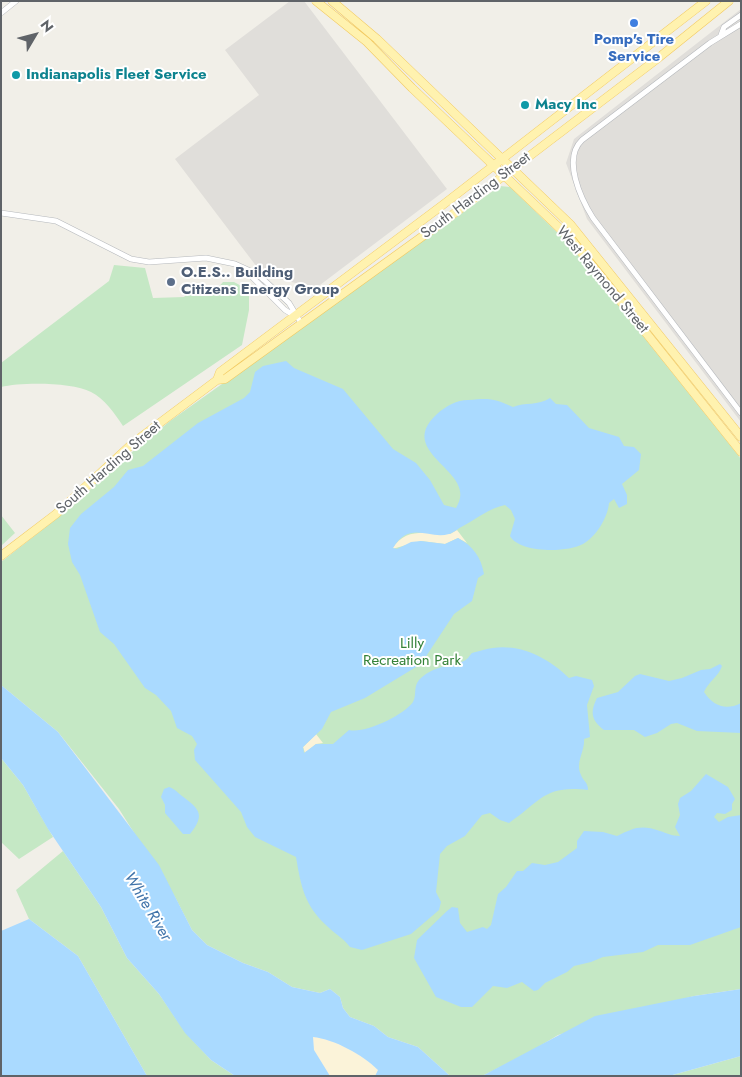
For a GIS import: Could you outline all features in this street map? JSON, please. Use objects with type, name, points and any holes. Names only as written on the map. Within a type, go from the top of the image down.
[{"type":"main road","name":"West Raymond Street","points":[[316,1],[367,42],[582,252],[741,452]]},
{"type":"main road","name":"West Raymond Street","points":[[332,1],[377,39],[554,206],[586,242],[741,437]]},
{"type":"main road","name":"South Harding Street","points":[[217,380],[220,372],[413,228],[706,1]]},
{"type":"main road","name":"South Harding Street","points":[[1,556],[56,514],[133,443],[217,380],[225,379],[504,175],[641,71],[729,1]]},
{"type":"main road","points":[[697,9],[706,20]]},
{"type":"main road","points":[[632,60],[641,71]]},
{"type":"main road","points":[[413,228],[419,238]]},
{"type":"main road","points":[[723,430],[730,424]]},
{"type":"street","points":[[1,13],[16,1]]},
{"type":"street","points":[[721,34],[724,27],[741,15]]},
{"type":"street","points":[[741,24],[721,34],[582,140],[576,148],[574,158],[580,191],[593,218],[741,413]]},
{"type":"street","points":[[1,213],[56,221],[131,259],[149,262],[213,258],[235,264],[252,273],[253,278],[285,310],[296,316],[301,323]]},
{"type":"shaded area","points":[[290,1],[304,1],[447,189],[316,288],[263,275],[175,159],[259,95],[225,50]]},
{"type":"shaded area","points":[[741,9],[741,422],[587,219],[566,163],[574,139]]},
{"type":"green space","name":"Lilly Recreation Park","points":[[500,186],[510,187],[564,239],[741,459],[741,989],[694,996],[558,1035],[525,1055],[484,1075],[449,1075],[418,1047],[388,1037],[374,1026],[350,1017],[343,1008],[340,997],[330,989],[320,993],[292,987],[268,972],[243,963],[207,945],[192,930],[176,899],[119,809],[58,732],[1,685],[1,562],[74,505],[115,466],[170,421]]},
{"type":"green space","points":[[114,265],[145,268],[153,298],[184,297],[192,289],[209,291],[216,289],[223,282],[234,282],[249,290],[249,310],[242,345],[123,426],[105,402],[91,392],[82,389],[72,386],[46,384],[21,384],[1,387],[1,363],[109,281]]},
{"type":"green space","points":[[1,515],[15,533],[1,546]]},
{"type":"green space","points":[[1,758],[23,785],[53,837],[19,859],[1,842]]},
{"type":"green space","points":[[63,851],[101,907],[127,958],[159,994],[186,1033],[211,1060],[235,1076],[147,1076],[78,956],[29,919],[16,890]]},
{"type":"green space","points":[[741,1056],[741,1076],[669,1076]]},
{"type":"sand","points":[[457,530],[467,543],[458,538],[445,544],[421,541],[392,549],[404,537],[411,534],[450,534]]},
{"type":"sand","points":[[316,734],[323,743],[316,744],[305,753],[303,747]]},
{"type":"sand","points":[[313,1037],[339,1044],[356,1053],[378,1070],[375,1076],[330,1076],[314,1050]]},
{"type":"water","points":[[286,361],[294,368],[343,389],[393,449],[416,463],[430,480],[444,505],[456,508],[461,495],[457,483],[430,452],[425,440],[426,428],[440,411],[460,401],[491,399],[513,407],[541,402],[550,398],[556,404],[567,405],[589,428],[619,437],[624,446],[634,447],[641,454],[639,470],[622,484],[627,495],[627,504],[619,508],[614,499],[609,503],[597,532],[588,541],[576,547],[544,550],[523,546],[515,542],[510,536],[515,519],[511,510],[505,505],[489,511],[451,533],[434,535],[413,533],[406,535],[393,548],[397,549],[411,542],[421,541],[445,544],[458,538],[476,553],[484,574],[478,578],[472,601],[454,614],[421,664],[365,698],[331,712],[322,729],[303,747],[304,753],[316,744],[333,744],[349,730],[364,729],[393,718],[413,702],[416,685],[429,672],[464,661],[472,653],[507,647],[530,652],[540,657],[569,678],[576,676],[592,680],[594,686],[587,705],[590,737],[584,739],[579,766],[588,790],[573,789],[552,792],[509,823],[500,820],[490,813],[482,815],[465,836],[447,846],[440,854],[436,892],[441,902],[439,910],[411,934],[362,950],[350,947],[319,918],[308,903],[296,857],[255,837],[247,827],[241,812],[195,760],[194,750],[197,744],[192,736],[177,728],[171,711],[156,695],[145,688],[114,644],[100,632],[80,575],[72,562],[68,544],[70,528],[81,514],[114,487],[128,470],[143,466],[198,423],[244,398],[250,392],[255,372],[263,366]]},
{"type":"water","points":[[720,664],[722,666],[721,670],[704,692],[711,701],[720,706],[730,707],[741,703],[741,733],[697,731],[677,723],[645,737],[634,730],[604,730],[594,719],[593,708],[597,698],[618,692],[635,676],[640,674],[669,681],[701,670],[710,669]]},
{"type":"water","name":"White River","points":[[1,685],[58,732],[159,865],[192,930],[207,945],[243,963],[268,972],[292,987],[320,993],[330,989],[340,997],[343,1008],[350,1017],[374,1026],[388,1037],[418,1047],[449,1075],[484,1075],[595,1016],[694,996],[741,989],[741,1056],[669,1076],[375,1076],[378,1070],[356,1053],[339,1044],[313,1037],[314,1050],[330,1076],[235,1076],[211,1060],[185,1033],[159,994],[127,958],[101,907],[48,829],[23,785],[1,758]]},
{"type":"water","points":[[706,774],[728,787],[735,799],[732,804],[732,810],[725,814],[717,813],[714,817],[719,822],[728,817],[741,815],[741,927],[690,945],[658,945],[643,952],[603,957],[574,966],[534,991],[522,982],[507,988],[493,986],[472,1007],[461,1007],[436,997],[414,958],[417,940],[447,911],[452,907],[458,908],[460,923],[467,932],[483,927],[487,929],[491,925],[498,894],[506,887],[517,871],[523,871],[532,863],[545,865],[558,862],[577,848],[577,841],[584,831],[603,832],[617,836],[642,827],[680,836],[675,827],[680,815],[678,804],[680,798],[691,791]]},
{"type":"water","points":[[169,787],[193,805],[198,812],[198,821],[190,834],[183,834],[165,813],[165,805],[161,797],[164,789]]},
{"type":"water","points":[[29,919],[78,956],[147,1076],[1,1076],[1,931]]},
{"type":"place","name":"Pomp's Tire Service","points":[[634,23]]},
{"type":"place","name":"Indianapolis Fleet Service","points":[[16,75]]},
{"type":"place","name":"Macy Inc","points":[[525,105]]},
{"type":"place","name":"O.E.S.. Building Citizens Energy Group","points":[[171,282]]}]
